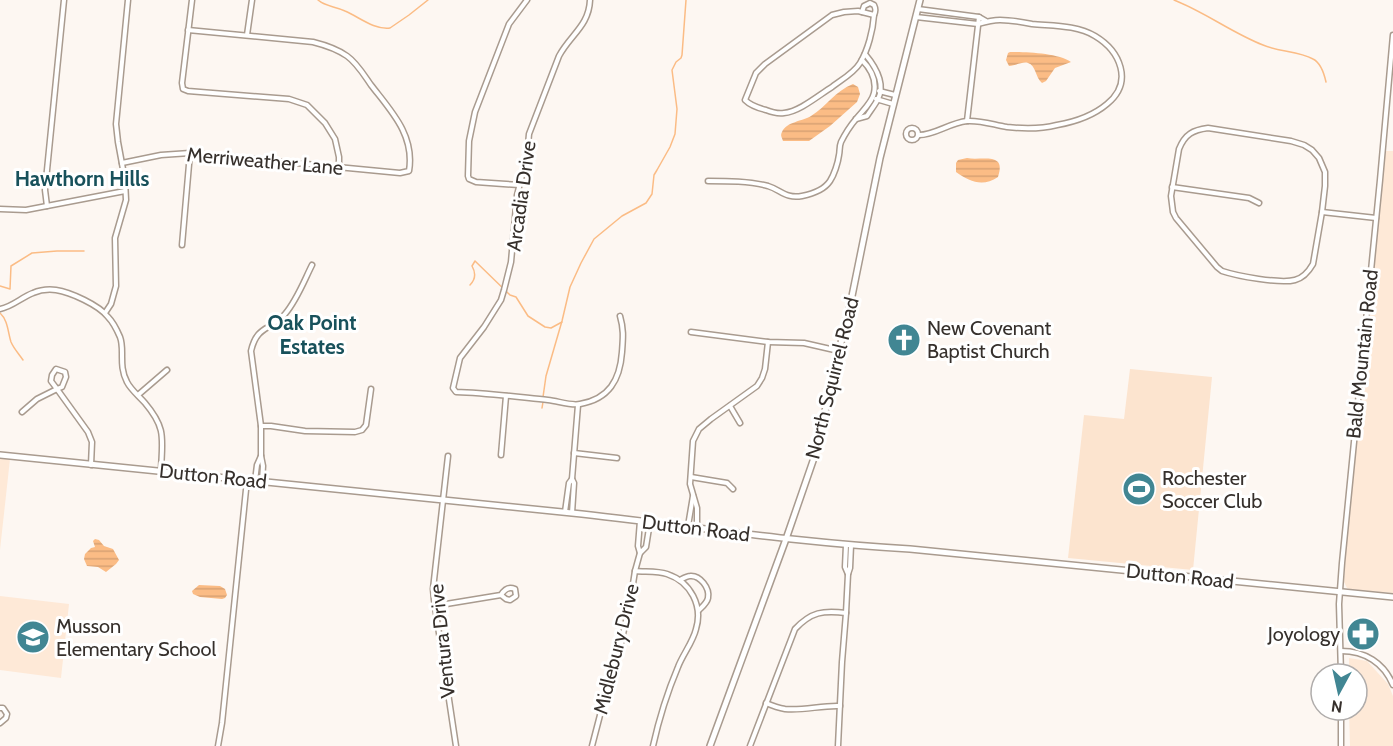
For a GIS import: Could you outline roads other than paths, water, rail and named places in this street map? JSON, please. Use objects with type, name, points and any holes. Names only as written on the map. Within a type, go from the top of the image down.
[{"type":"street","points":[[47,206],[45,190],[64,0]]},
{"type":"street","points":[[105,313],[111,304],[116,286],[115,238],[126,200],[116,118],[128,0]]},
{"type":"street","points":[[192,0],[183,89],[290,99],[307,105],[325,123],[335,139],[339,167]]},
{"type":"street","points":[[188,30],[248,35],[252,0]]},
{"type":"street","points":[[519,185],[476,182],[468,176],[470,141],[475,112],[509,24],[527,0]]},
{"type":"street","name":"Arcadia Drive","points":[[506,396],[456,392],[453,388],[460,358],[501,300],[511,262],[515,208],[525,167],[531,126],[563,48],[586,19],[590,0]]},
{"type":"street","name":"North Squirrel Road","points":[[710,746],[814,458],[859,265],[876,177],[920,0]]},
{"type":"street","points":[[862,12],[864,6],[870,3],[876,8],[865,54],[858,66],[847,76],[795,110],[785,113],[774,113],[749,104],[746,100],[756,73],[832,15],[862,12],[874,15]]},
{"type":"street","points":[[918,9],[979,17],[987,21]]},
{"type":"street","points":[[948,20],[949,14]]},
{"type":"street","points":[[916,16],[978,24],[1005,20],[1070,28],[1089,33],[1101,40],[1116,56],[1121,68],[1121,80],[1115,95],[1107,104],[1087,116],[1067,123],[1030,128],[967,121],[948,125],[926,135],[919,135]]},
{"type":"street","points":[[967,121],[979,17]]},
{"type":"street","name":"Merriweather Lane","points":[[122,163],[161,155],[190,153],[400,173],[408,171],[410,153],[403,128],[352,60],[320,43],[248,35]]},
{"type":"street","name":"Bald Mountain Road","points":[[1341,662],[1340,592],[1393,35]]},
{"type":"street","points":[[708,181],[758,184],[770,187],[784,195],[800,197],[819,191],[831,178],[838,160],[840,144],[855,119],[867,116],[881,84],[875,66],[865,54]]},
{"type":"street","points":[[862,60],[871,69],[877,91]]},
{"type":"street","points":[[877,91],[895,95]]},
{"type":"street","points":[[875,99],[893,104]]},
{"type":"street","points":[[1208,128],[1304,145],[1312,150],[1322,164],[1326,180],[1322,212],[1313,264],[1302,277],[1295,280],[1275,281],[1229,273],[1217,267],[1176,218],[1172,206],[1172,187],[1182,142],[1192,131],[1208,128]]},
{"type":"street","points":[[182,245],[190,153]]},
{"type":"street","points":[[1172,187],[1249,198],[1259,203]]},
{"type":"street","points":[[0,209],[26,210],[126,191]]},
{"type":"street","points":[[1322,212],[1376,218]]},
{"type":"street","points":[[262,481],[261,426],[251,351],[253,342],[259,333],[278,322],[286,313],[312,265]]},
{"type":"street","points":[[0,309],[33,293],[50,290],[65,292],[90,303],[110,318],[121,340],[121,361],[127,383],[161,427],[161,471]]},
{"type":"street","points":[[501,454],[506,396],[578,405],[597,400],[609,390],[616,381],[621,364],[623,329],[620,316]]},
{"type":"street","points":[[691,332],[768,342],[804,343],[839,351]]},
{"type":"street","points":[[697,527],[697,508],[690,484],[693,441],[699,429],[757,386],[765,369],[768,342]]},
{"type":"street","points":[[22,412],[37,399],[57,389],[62,387],[66,377],[65,372],[56,369],[51,381],[57,389],[88,432],[92,442],[92,465]]},
{"type":"street","points":[[138,396],[167,370]]},
{"type":"street","points":[[261,426],[305,431],[355,432],[362,430],[366,425],[371,390]]},
{"type":"street","points":[[572,513],[574,483],[572,479],[578,405]]},
{"type":"street","points":[[730,406],[740,423]]},
{"type":"street","points":[[574,453],[616,458]]},
{"type":"street","name":"Dutton Road","points":[[0,455],[640,520],[786,539],[910,549],[1393,597]]},
{"type":"street","points":[[255,481],[261,456]]},
{"type":"street","name":"Ventura Drive","points":[[448,456],[433,589],[456,746]]},
{"type":"street","points":[[257,465],[263,466]]},
{"type":"street","points":[[691,477],[728,483],[733,489]]},
{"type":"street","points":[[565,512],[568,483],[572,479]]},
{"type":"street","points":[[218,746],[247,480]]},
{"type":"street","points":[[688,526],[693,496]]},
{"type":"street","name":"Midlebury Drive","points":[[640,520],[638,546],[640,553]]},
{"type":"street","name":"Midlebury Drive","points":[[592,746],[619,652],[635,571],[640,553],[646,547],[650,522]]},
{"type":"street","points":[[838,746],[850,568],[849,545]]},
{"type":"street","points":[[635,571],[666,574],[680,580],[692,592],[699,610],[696,630],[661,711],[653,746]]},
{"type":"street","points":[[680,580],[688,576],[695,577],[707,588],[708,598],[699,610]]},
{"type":"street","points":[[434,606],[501,596]]},
{"type":"street","points":[[750,746],[795,629],[807,618],[824,611],[846,613]]},
{"type":"street","points":[[1341,651],[1350,651],[1372,659],[1383,669],[1393,685]]},
{"type":"street","points":[[766,703],[789,709],[840,706]]},
{"type":"street","points":[[0,708],[3,708],[7,714],[0,723]]},
{"type":"street","points":[[1341,722],[1341,746]]},
{"type":"waterway","points":[[318,0],[372,25],[384,28],[390,28],[428,0]]},
{"type":"waterway","points":[[543,397],[546,376],[570,287],[581,263],[594,239],[622,216],[646,203],[652,194],[654,175],[675,134],[677,109],[672,70],[682,55],[686,0]]},
{"type":"waterway","points":[[1174,0],[1263,45],[1313,59],[1320,66],[1326,82]]},
{"type":"waterway","points":[[0,286],[10,289],[11,266],[32,253],[84,251]]},
{"type":"waterway","points":[[470,285],[475,274],[472,266],[475,261],[510,295],[516,297],[528,316],[545,327],[551,328],[562,322]]},
{"type":"waterway","points":[[0,313],[6,323],[12,345],[23,360]]},
{"type":"waterway","points":[[542,408],[543,402]]},
{"type":"place","name":"New Covenant Baptist Church","points":[[904,340]]},
{"type":"place","name":"Rochester Soccer Club","points":[[1139,489]]},
{"type":"place","name":"Joyology","points":[[1363,634]]},
{"type":"place","name":"Musson Elementary School","points":[[33,637]]},
{"type":"district","name":"Hawthorn Hills","points":[[82,178]]},
{"type":"district","name":"Oak Point Estates","points":[[312,334]]}]
